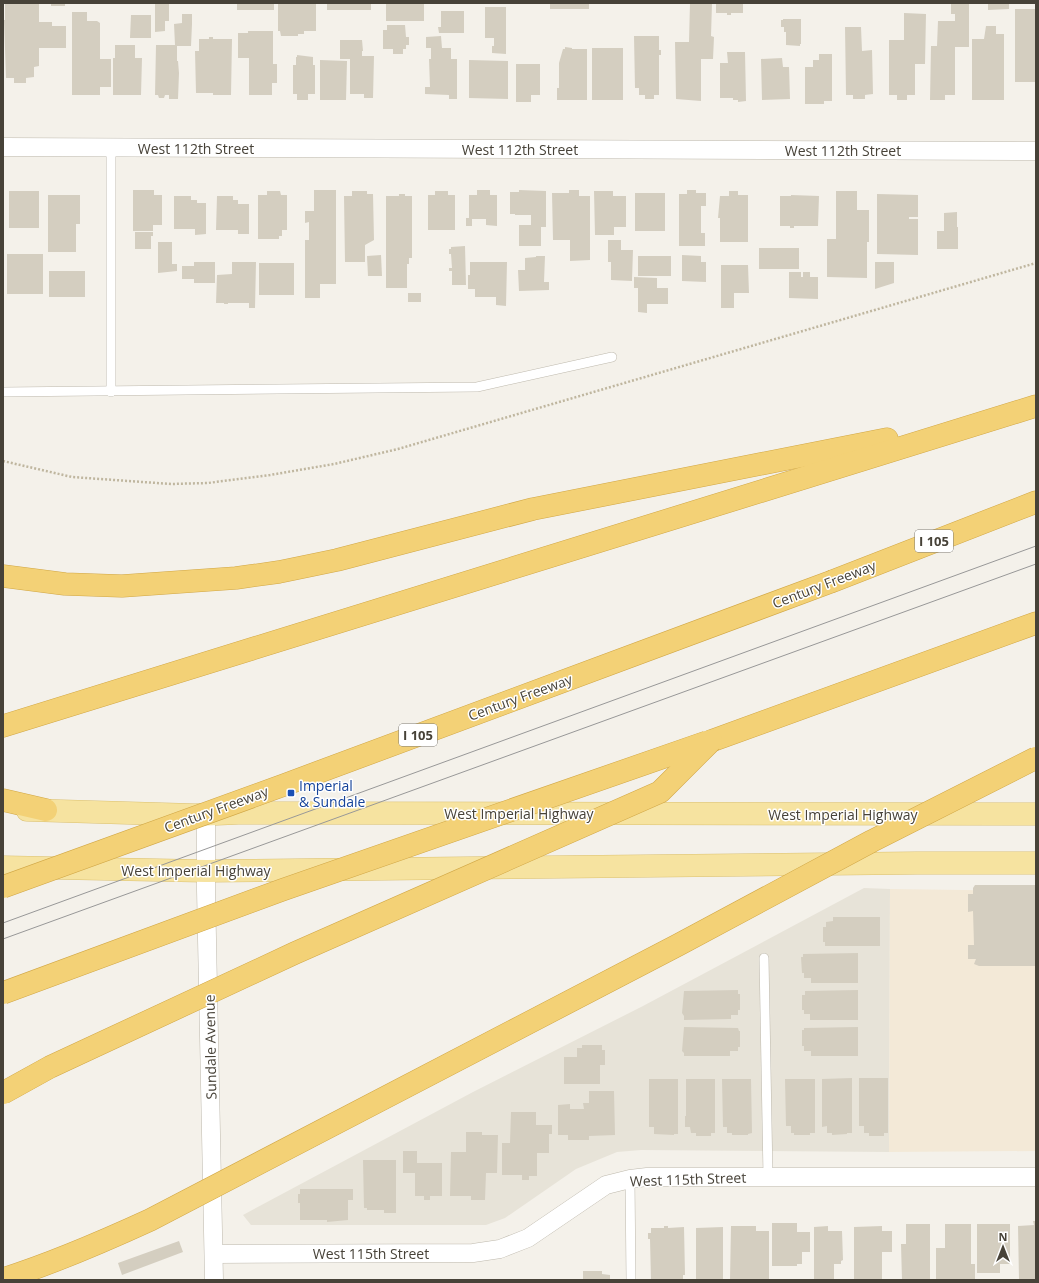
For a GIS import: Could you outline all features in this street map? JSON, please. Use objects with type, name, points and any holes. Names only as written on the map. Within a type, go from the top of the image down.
[{"type":"highway","points":[[3,726],[1036,406]]},
{"type":"highway","points":[[3,576],[65,584],[122,586],[236,578],[279,572],[344,558],[533,509],[1004,415]]},
{"type":"highway","name":"Century Freeway","points":[[3,886],[284,785],[833,580],[1036,502]]},
{"type":"highway","points":[[3,993],[282,890],[711,741],[1036,622]]},
{"type":"highway","points":[[3,1092],[50,1067],[295,953],[660,792],[711,741]]},
{"type":"highway","points":[[3,1279],[35,1269],[150,1220],[678,945],[872,841],[1036,758]]},
{"type":"highway","points":[[3,800],[46,810]]},
{"type":"main road","name":"West Imperial Highway","points":[[3,809],[206,814],[1036,814]]},
{"type":"main road","name":"West Imperial Highway","points":[[3,867],[206,871],[901,863],[1036,863]]},
{"type":"street","name":"West 112th Street","points":[[3,147],[1036,151]]},
{"type":"street","name":"Sundale Avenue","points":[[206,814],[214,1280]]},
{"type":"street","name":"West 115th Street","points":[[214,1254],[473,1253],[500,1249],[528,1238],[606,1185],[630,1179],[647,1177],[1036,1177]]},
{"type":"lane","points":[[111,147],[111,392]]},
{"type":"lane","points":[[3,392],[477,387],[612,357]]},
{"type":"lane","points":[[764,958],[768,1177]]},
{"type":"lane","points":[[630,1179],[631,1280]]},
{"type":"path","points":[[3,461],[72,477],[171,484],[208,483],[270,475],[334,464],[398,449],[1036,263]]},
{"type":"shaded area","points":[[864,888],[890,889],[889,1152],[641,1150],[617,1152],[576,1169],[505,1218],[486,1225],[251,1225],[243,1215],[473,1092],[643,1006]]},
{"type":"shaded area","points":[[890,889],[1036,891],[1036,1151],[889,1152]]},
{"type":"building","points":[[5,3],[39,3],[39,22],[52,22],[52,26],[66,26],[66,48],[39,48],[39,66],[34,67],[34,77],[26,78],[26,83],[14,83],[14,78],[6,78],[4,20]]},
{"type":"building","points":[[51,3],[65,3],[65,6],[51,6]]},
{"type":"building","points":[[155,3],[169,3],[169,21],[165,21],[165,31],[155,32]]},
{"type":"building","points":[[237,3],[274,3],[274,10],[237,10]]},
{"type":"building","points":[[278,3],[316,3],[316,31],[304,31],[304,34],[298,34],[298,36],[281,36],[280,31],[278,31]]},
{"type":"building","points":[[327,3],[371,3],[371,10],[327,10]]},
{"type":"building","points":[[386,3],[424,3],[424,21],[386,21]]},
{"type":"building","points":[[550,3],[589,3],[589,9],[550,9]]},
{"type":"building","points":[[690,3],[712,3],[711,36],[714,37],[713,59],[701,59],[701,101],[676,99],[675,42],[689,42]]},
{"type":"building","points":[[716,3],[743,3],[743,13],[731,13],[731,15],[727,15],[727,13],[716,13]]},
{"type":"building","points":[[951,3],[969,3],[969,47],[955,47],[955,95],[945,95],[945,100],[930,100],[931,46],[937,46],[938,21],[955,21],[955,14],[951,14]]},
{"type":"building","points":[[988,3],[1009,3],[1009,9],[988,10]]},
{"type":"building","points":[[485,7],[506,7],[506,54],[492,53],[494,38],[485,38]]},
{"type":"building","points":[[1015,9],[1036,9],[1036,82],[1015,82]]},
{"type":"building","points":[[441,11],[464,11],[464,33],[439,33],[438,27],[441,27]]},
{"type":"building","points":[[72,12],[87,12],[87,21],[97,21],[100,23],[100,59],[111,59],[111,87],[100,87],[100,95],[72,95]]},
{"type":"building","points":[[904,13],[926,14],[925,64],[915,64],[915,95],[907,95],[907,100],[897,100],[897,95],[889,95],[889,40],[904,40]]},
{"type":"building","points":[[182,14],[192,14],[191,46],[177,46],[179,73],[178,99],[169,99],[169,95],[165,95],[164,98],[159,98],[158,95],[155,95],[156,45],[175,45],[174,24],[182,23]]},
{"type":"building","points":[[131,15],[151,15],[151,38],[130,38]]},
{"type":"building","points":[[801,19],[800,46],[786,45],[786,32],[784,32],[784,27],[781,27],[781,20]]},
{"type":"building","points":[[387,25],[405,25],[406,37],[409,37],[409,45],[406,45],[406,49],[403,49],[403,54],[393,54],[393,49],[383,49],[383,30],[387,30]]},
{"type":"building","points":[[986,26],[996,26],[996,34],[1004,34],[1004,100],[972,100],[972,39],[984,39]]},
{"type":"building","points":[[845,27],[861,27],[862,51],[872,50],[873,94],[865,95],[865,99],[853,99],[853,95],[846,95]]},
{"type":"building","points":[[248,31],[273,31],[273,64],[277,64],[277,83],[272,83],[272,95],[249,95],[249,58],[238,58],[238,33],[248,33]]},
{"type":"building","points":[[441,36],[442,48],[451,48],[451,59],[457,59],[457,99],[449,99],[449,95],[425,94],[425,87],[430,87],[429,59],[431,59],[431,48],[426,48],[426,37]]},
{"type":"building","points":[[634,36],[659,36],[659,50],[661,50],[661,55],[659,55],[659,95],[654,95],[654,99],[645,99],[645,95],[639,95],[639,88],[635,88]]},
{"type":"building","points":[[209,37],[213,37],[213,39],[232,39],[231,95],[196,93],[195,51],[199,51],[199,39],[209,39]]},
{"type":"building","points":[[340,40],[362,40],[362,56],[374,56],[373,98],[364,98],[364,94],[350,94],[350,59],[340,59]]},
{"type":"building","points":[[115,45],[135,45],[135,58],[142,58],[141,95],[113,95],[113,58],[115,58]]},
{"type":"building","points":[[565,47],[572,49],[587,49],[587,100],[557,100],[557,88],[559,88],[559,63]]},
{"type":"building","points":[[592,48],[623,48],[623,100],[592,100]]},
{"type":"building","points":[[727,52],[745,52],[746,101],[738,102],[738,100],[733,100],[733,98],[720,98],[720,63],[728,63]]},
{"type":"building","points":[[819,54],[832,54],[832,101],[824,101],[824,104],[805,104],[805,67],[813,67],[813,60],[819,60]]},
{"type":"building","points":[[297,55],[313,57],[313,65],[315,65],[315,94],[308,94],[308,100],[297,100],[297,94],[293,94],[293,65],[296,65]]},
{"type":"building","points":[[782,58],[783,67],[789,67],[790,99],[762,100],[761,59]]},
{"type":"building","points":[[320,60],[347,61],[346,100],[320,100]]},
{"type":"building","points":[[469,60],[508,61],[508,99],[469,98]]},
{"type":"building","points":[[516,64],[540,64],[540,95],[531,95],[531,102],[516,102]]},
{"type":"building","points":[[133,190],[154,190],[154,195],[162,195],[162,225],[153,225],[153,231],[133,231]]},
{"type":"building","points":[[314,190],[336,190],[336,284],[320,284],[320,298],[305,298],[305,240],[309,240],[309,222],[305,223],[305,211],[314,211]]},
{"type":"building","points":[[477,190],[490,190],[490,195],[497,195],[497,226],[486,225],[486,219],[472,219],[472,226],[466,226],[466,218],[469,218],[469,195],[477,195]]},
{"type":"building","points":[[519,190],[546,191],[546,227],[541,227],[541,246],[519,246],[519,225],[531,225],[531,215],[510,214],[510,192],[519,192]]},
{"type":"building","points":[[569,190],[579,190],[579,196],[590,196],[590,260],[570,261],[570,240],[553,240],[552,193],[569,193]]},
{"type":"building","points":[[687,190],[696,190],[696,193],[706,193],[706,206],[701,206],[701,233],[705,233],[705,246],[679,246],[679,194],[687,194]]},
{"type":"building","points":[[9,191],[39,191],[39,228],[9,228]]},
{"type":"building","points":[[267,191],[280,191],[281,195],[287,195],[287,230],[282,230],[282,236],[279,236],[279,239],[258,239],[258,195],[267,195]]},
{"type":"building","points":[[352,191],[367,191],[367,194],[373,194],[374,240],[365,245],[365,262],[345,262],[344,196],[352,196]]},
{"type":"building","points":[[435,191],[448,191],[448,195],[455,195],[455,230],[428,230],[428,195],[435,195]]},
{"type":"building","points":[[594,191],[613,191],[613,196],[626,196],[626,227],[614,227],[614,235],[595,235]]},
{"type":"building","points":[[729,191],[738,191],[738,195],[748,195],[748,242],[720,242],[720,218],[718,218],[720,196],[729,196]]},
{"type":"building","points":[[836,191],[857,191],[857,210],[869,210],[867,278],[827,277],[827,239],[836,239]]},
{"type":"building","points":[[635,193],[665,193],[665,231],[635,231]]},
{"type":"building","points":[[399,194],[412,196],[412,258],[409,258],[409,264],[407,264],[407,288],[386,288],[386,196],[399,196]]},
{"type":"building","points":[[877,194],[918,195],[918,217],[909,217],[909,219],[918,219],[918,255],[877,254]]},
{"type":"building","points":[[48,195],[80,195],[80,224],[76,224],[76,252],[48,252]]},
{"type":"building","points":[[174,196],[191,196],[191,200],[197,200],[197,203],[206,203],[206,234],[195,235],[195,229],[174,229]]},
{"type":"building","points":[[217,196],[233,196],[233,200],[238,200],[238,204],[249,204],[249,234],[238,234],[238,230],[216,230]]},
{"type":"building","points":[[780,196],[819,196],[818,226],[794,226],[794,228],[790,228],[790,226],[780,226]]},
{"type":"building","points":[[957,212],[958,249],[937,249],[937,231],[944,231],[944,213]]},
{"type":"building","points":[[135,232],[153,232],[153,236],[151,236],[151,249],[135,249]]},
{"type":"building","points":[[608,240],[621,240],[621,250],[633,250],[632,281],[611,280],[611,262],[608,262]]},
{"type":"building","points":[[158,242],[172,242],[172,264],[177,264],[177,271],[158,273]]},
{"type":"building","points":[[465,246],[466,285],[452,285],[452,271],[449,271],[449,268],[452,268],[449,249],[451,249],[451,247]]},
{"type":"building","points":[[759,248],[799,248],[799,269],[759,269]]},
{"type":"building","points":[[7,254],[43,254],[43,294],[7,294]]},
{"type":"building","points":[[381,255],[382,276],[368,276],[367,256]]},
{"type":"building","points":[[682,255],[701,256],[701,262],[706,262],[706,282],[682,281]]},
{"type":"building","points":[[545,256],[544,282],[549,282],[549,290],[519,291],[518,270],[525,270],[525,258]]},
{"type":"building","points":[[638,256],[671,256],[671,276],[638,276]]},
{"type":"building","points":[[194,262],[215,262],[215,283],[194,283],[194,279],[182,279],[182,266],[194,266]]},
{"type":"building","points":[[232,262],[256,262],[255,308],[249,308],[249,303],[216,303],[217,275],[232,274]]},
{"type":"building","points":[[470,262],[507,262],[506,306],[496,305],[496,297],[475,297],[475,289],[468,289]]},
{"type":"building","points":[[875,262],[894,262],[894,283],[875,289]]},
{"type":"building","points":[[259,263],[294,263],[294,295],[259,295]]},
{"type":"building","points":[[721,265],[748,265],[749,293],[734,293],[734,308],[721,308]]},
{"type":"building","points":[[49,271],[85,271],[85,297],[49,297]]},
{"type":"building","points":[[789,272],[801,272],[801,277],[803,277],[803,272],[810,272],[810,277],[818,277],[818,299],[789,298]]},
{"type":"building","points":[[634,277],[657,278],[657,288],[668,288],[668,304],[647,304],[647,313],[638,312],[638,288],[634,288]]},
{"type":"building","points":[[408,293],[421,293],[421,302],[408,302]]},
{"type":"building","points":[[975,885],[1036,885],[1036,966],[979,966],[974,964],[976,959],[968,959],[968,945],[974,945],[973,911],[968,912],[968,894],[973,894],[973,888]]},
{"type":"building","points":[[833,917],[880,917],[880,946],[825,946],[825,942],[823,942],[823,927],[826,927],[826,922],[833,921]]},
{"type":"building","points":[[858,953],[858,983],[811,983],[811,978],[804,978],[804,973],[802,973],[801,957],[803,957],[803,954]]},
{"type":"building","points":[[738,990],[738,994],[740,994],[740,1010],[738,1010],[738,1015],[731,1015],[731,1019],[684,1020],[682,1013],[684,991]]},
{"type":"building","points":[[858,990],[858,1020],[810,1020],[810,1014],[804,1014],[804,1010],[802,1010],[802,995],[805,995],[805,991]]},
{"type":"building","points":[[684,1027],[738,1028],[740,1031],[740,1047],[738,1047],[738,1051],[730,1051],[730,1056],[684,1056],[682,1051]]},
{"type":"building","points":[[858,1027],[858,1056],[811,1056],[811,1051],[804,1051],[804,1046],[802,1046],[802,1030],[804,1030],[804,1028]]},
{"type":"building","points":[[582,1045],[602,1045],[602,1050],[605,1050],[605,1065],[600,1065],[600,1084],[564,1084],[564,1057],[577,1057],[577,1048],[582,1048]]},
{"type":"building","points":[[852,1078],[852,1133],[832,1135],[832,1133],[827,1133],[827,1126],[822,1127],[822,1079]]},
{"type":"building","points":[[859,1078],[888,1078],[888,1133],[884,1133],[884,1136],[869,1136],[869,1133],[864,1133],[864,1126],[859,1126]]},
{"type":"building","points":[[649,1079],[678,1079],[678,1134],[654,1134],[654,1127],[649,1127]]},
{"type":"building","points":[[686,1079],[715,1079],[715,1133],[711,1133],[711,1136],[696,1136],[696,1133],[691,1133],[690,1127],[685,1127]]},
{"type":"building","points":[[722,1079],[751,1079],[752,1133],[748,1135],[732,1135],[732,1133],[727,1133],[727,1127],[723,1127]]},
{"type":"building","points":[[785,1079],[815,1079],[815,1133],[810,1133],[810,1135],[794,1135],[794,1133],[791,1133],[791,1126],[786,1126]]},
{"type":"building","points":[[589,1091],[614,1091],[615,1135],[589,1136],[589,1140],[568,1140],[568,1135],[558,1135],[558,1105],[570,1104],[570,1109],[584,1109],[583,1103],[589,1103]]},
{"type":"building","points":[[511,1112],[536,1112],[536,1125],[552,1125],[552,1134],[549,1134],[549,1153],[537,1153],[537,1176],[529,1176],[529,1180],[522,1180],[522,1175],[502,1175],[502,1143],[510,1143]]},
{"type":"building","points":[[466,1132],[482,1132],[482,1135],[498,1135],[497,1173],[486,1173],[485,1200],[471,1200],[471,1196],[450,1196],[451,1152],[466,1152]]},
{"type":"building","points":[[403,1151],[417,1151],[417,1163],[442,1163],[442,1196],[430,1196],[430,1200],[424,1200],[424,1196],[415,1196],[415,1173],[403,1173]]},
{"type":"building","points":[[363,1160],[396,1160],[396,1213],[384,1213],[384,1210],[367,1210],[367,1208],[364,1208]]},
{"type":"building","points":[[300,1189],[353,1189],[353,1200],[348,1200],[348,1220],[327,1222],[327,1220],[300,1220],[300,1203],[298,1203],[298,1194],[300,1194]]},
{"type":"building","points":[[1033,1221],[1036,1221],[1036,1280],[1019,1280],[1018,1226],[1034,1225]]},
{"type":"building","points":[[772,1223],[797,1223],[797,1232],[810,1232],[810,1252],[802,1252],[802,1264],[797,1264],[797,1266],[772,1266]]},
{"type":"building","points":[[906,1224],[930,1224],[930,1280],[902,1280],[901,1244],[906,1244]]},
{"type":"building","points":[[945,1224],[971,1224],[971,1264],[975,1264],[975,1280],[936,1280],[936,1248],[945,1248]]},
{"type":"building","points":[[977,1224],[1010,1224],[1010,1264],[1000,1264],[1000,1273],[977,1273]]},
{"type":"building","points":[[664,1226],[668,1226],[668,1228],[684,1227],[685,1275],[683,1275],[683,1280],[651,1280],[650,1239],[648,1239],[648,1233],[651,1233],[651,1228],[664,1228]]},
{"type":"building","points":[[731,1226],[756,1226],[756,1231],[769,1231],[769,1280],[730,1280]]},
{"type":"building","points":[[828,1226],[828,1231],[842,1231],[843,1260],[841,1261],[841,1264],[834,1264],[834,1280],[814,1280],[814,1227]]},
{"type":"building","points":[[882,1226],[882,1231],[892,1231],[892,1252],[882,1252],[882,1280],[854,1280],[854,1227]]},
{"type":"building","points":[[723,1227],[723,1280],[696,1280],[696,1228]]},
{"type":"building","points":[[179,1241],[183,1252],[122,1275],[118,1263]]},
{"type":"building","points":[[583,1271],[602,1271],[602,1274],[610,1275],[610,1280],[583,1280]]},
{"type":"tram line","points":[[3,923],[1036,546]]},
{"type":"tram line","points":[[3,939],[1036,564]]},
{"type":"place","name":"Imperial & Sundale","points":[[291,793]]}]
